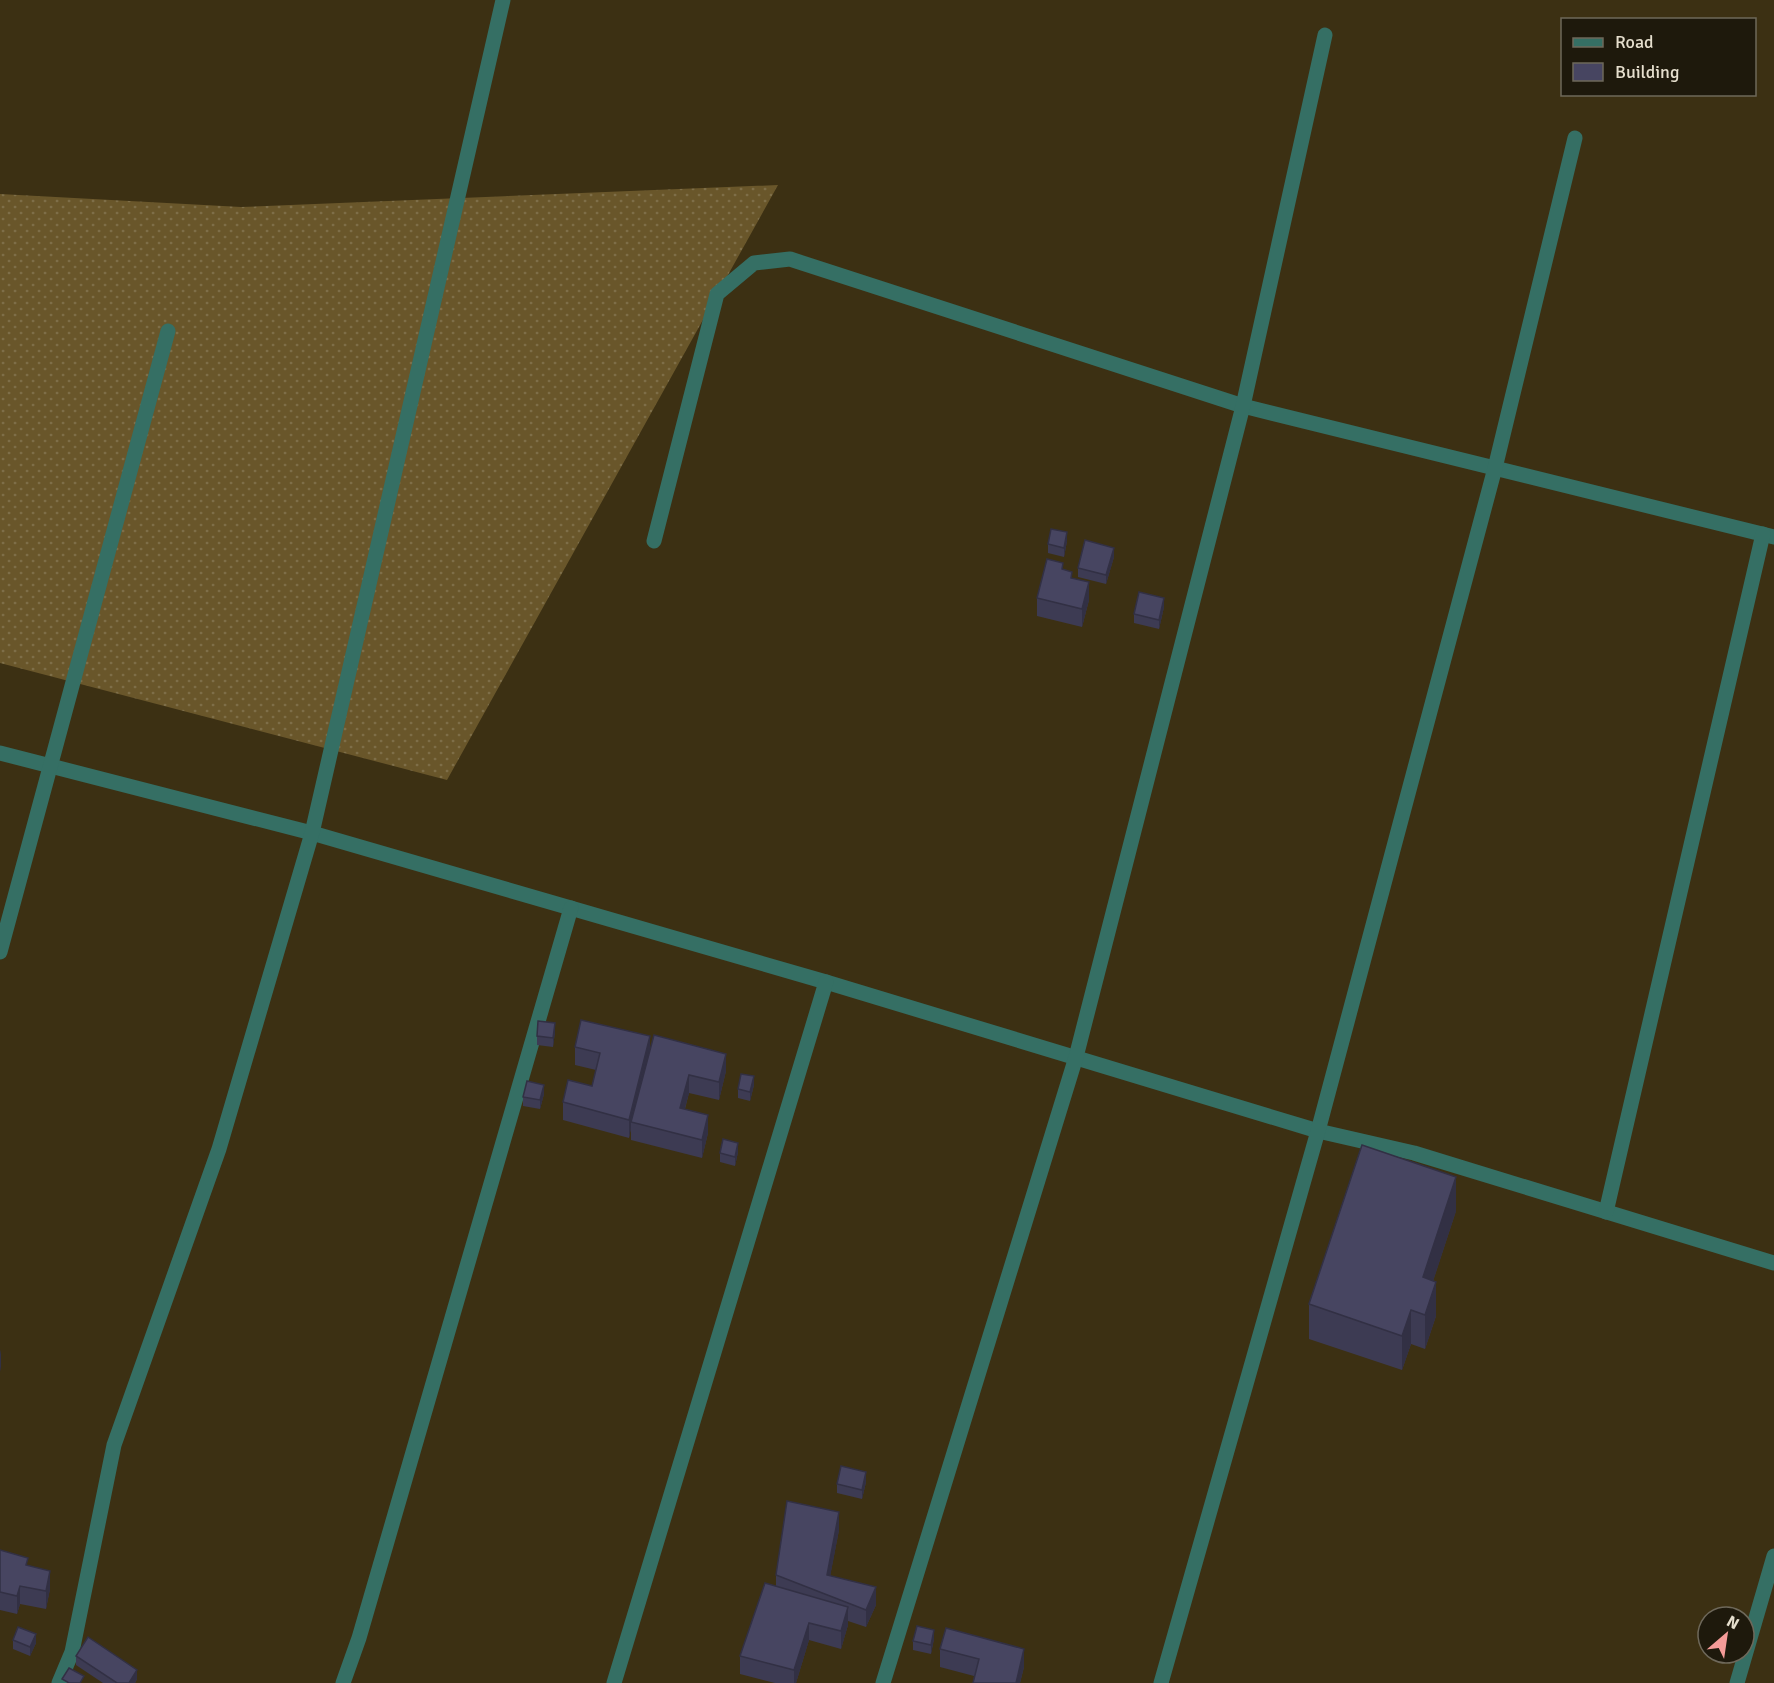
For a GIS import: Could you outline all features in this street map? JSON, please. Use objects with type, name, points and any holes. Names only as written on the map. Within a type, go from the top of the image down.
[{"type":"street","points":[[59,1683],[72,1652],[114,1445],[219,1149],[312,833],[503,0]]},
{"type":"street","points":[[883,1683],[1076,1057],[1243,406],[1325,35]]},
{"type":"street","points":[[1161,1683],[1318,1131],[1495,468],[1575,138]]},
{"type":"street","points":[[654,541],[717,294],[754,262],[790,259],[1243,406],[1769,536],[1606,1212]]},
{"type":"street","points":[[0,952],[52,767],[168,331]]},
{"type":"street","points":[[0,753],[312,833],[826,982],[1318,1131],[1414,1153],[1774,1263]]},
{"type":"street","points":[[343,1683],[359,1638],[571,908]]},
{"type":"street","points":[[614,1683],[826,982]]},
{"type":"street","points":[[1737,1683],[1774,1556]]},
{"type":"shaded area","points":[[778,185],[447,780],[0,663],[0,194],[241,207]]},
{"type":"building","points":[[1051,529],[1067,532],[1064,548],[1048,544]]},
{"type":"building","points":[[1085,540],[1114,548],[1106,575],[1078,568]]},
{"type":"building","points":[[1047,559],[1063,563],[1062,569],[1072,572],[1071,578],[1089,582],[1082,609],[1037,598]]},
{"type":"building","points":[[1139,592],[1164,598],[1159,620],[1134,614]]},
{"type":"building","points":[[581,1020],[650,1036],[629,1120],[563,1102],[568,1080],[592,1086],[600,1053],[575,1047]]},
{"type":"building","points":[[538,1021],[555,1023],[553,1038],[537,1036]]},
{"type":"building","points":[[654,1035],[726,1054],[719,1082],[689,1075],[680,1108],[708,1115],[702,1140],[631,1122]]},
{"type":"building","points":[[741,1074],[754,1076],[750,1092],[738,1089]]},
{"type":"building","points":[[527,1081],[544,1085],[540,1100],[523,1097]]},
{"type":"building","points":[[723,1139],[738,1143],[735,1157],[720,1153]]},
{"type":"building","points":[[1362,1145],[1456,1177],[1423,1277],[1436,1282],[1425,1315],[1411,1310],[1402,1336],[1309,1304]]},
{"type":"building","points":[[841,1466],[866,1472],[862,1490],[837,1484]]},
{"type":"building","points":[[787,1501],[839,1512],[827,1575],[876,1587],[866,1610],[776,1575]]},
{"type":"building","points":[[0,1550],[28,1558],[26,1565],[50,1571],[46,1591],[20,1586],[17,1596],[0,1592]]},
{"type":"building","points":[[765,1583],[848,1607],[841,1631],[809,1623],[794,1670],[740,1656]]},
{"type":"building","points":[[917,1626],[934,1630],[931,1645],[913,1641]]},
{"type":"building","points":[[18,1627],[36,1634],[30,1647],[13,1640]]},
{"type":"building","points":[[946,1628],[1024,1649],[1016,1683],[973,1683],[979,1659],[940,1649]]},
{"type":"building","points":[[88,1637],[137,1670],[129,1683],[117,1683],[76,1656]]},
{"type":"building","points":[[69,1668],[84,1676],[80,1683],[69,1683],[62,1679]]}]
